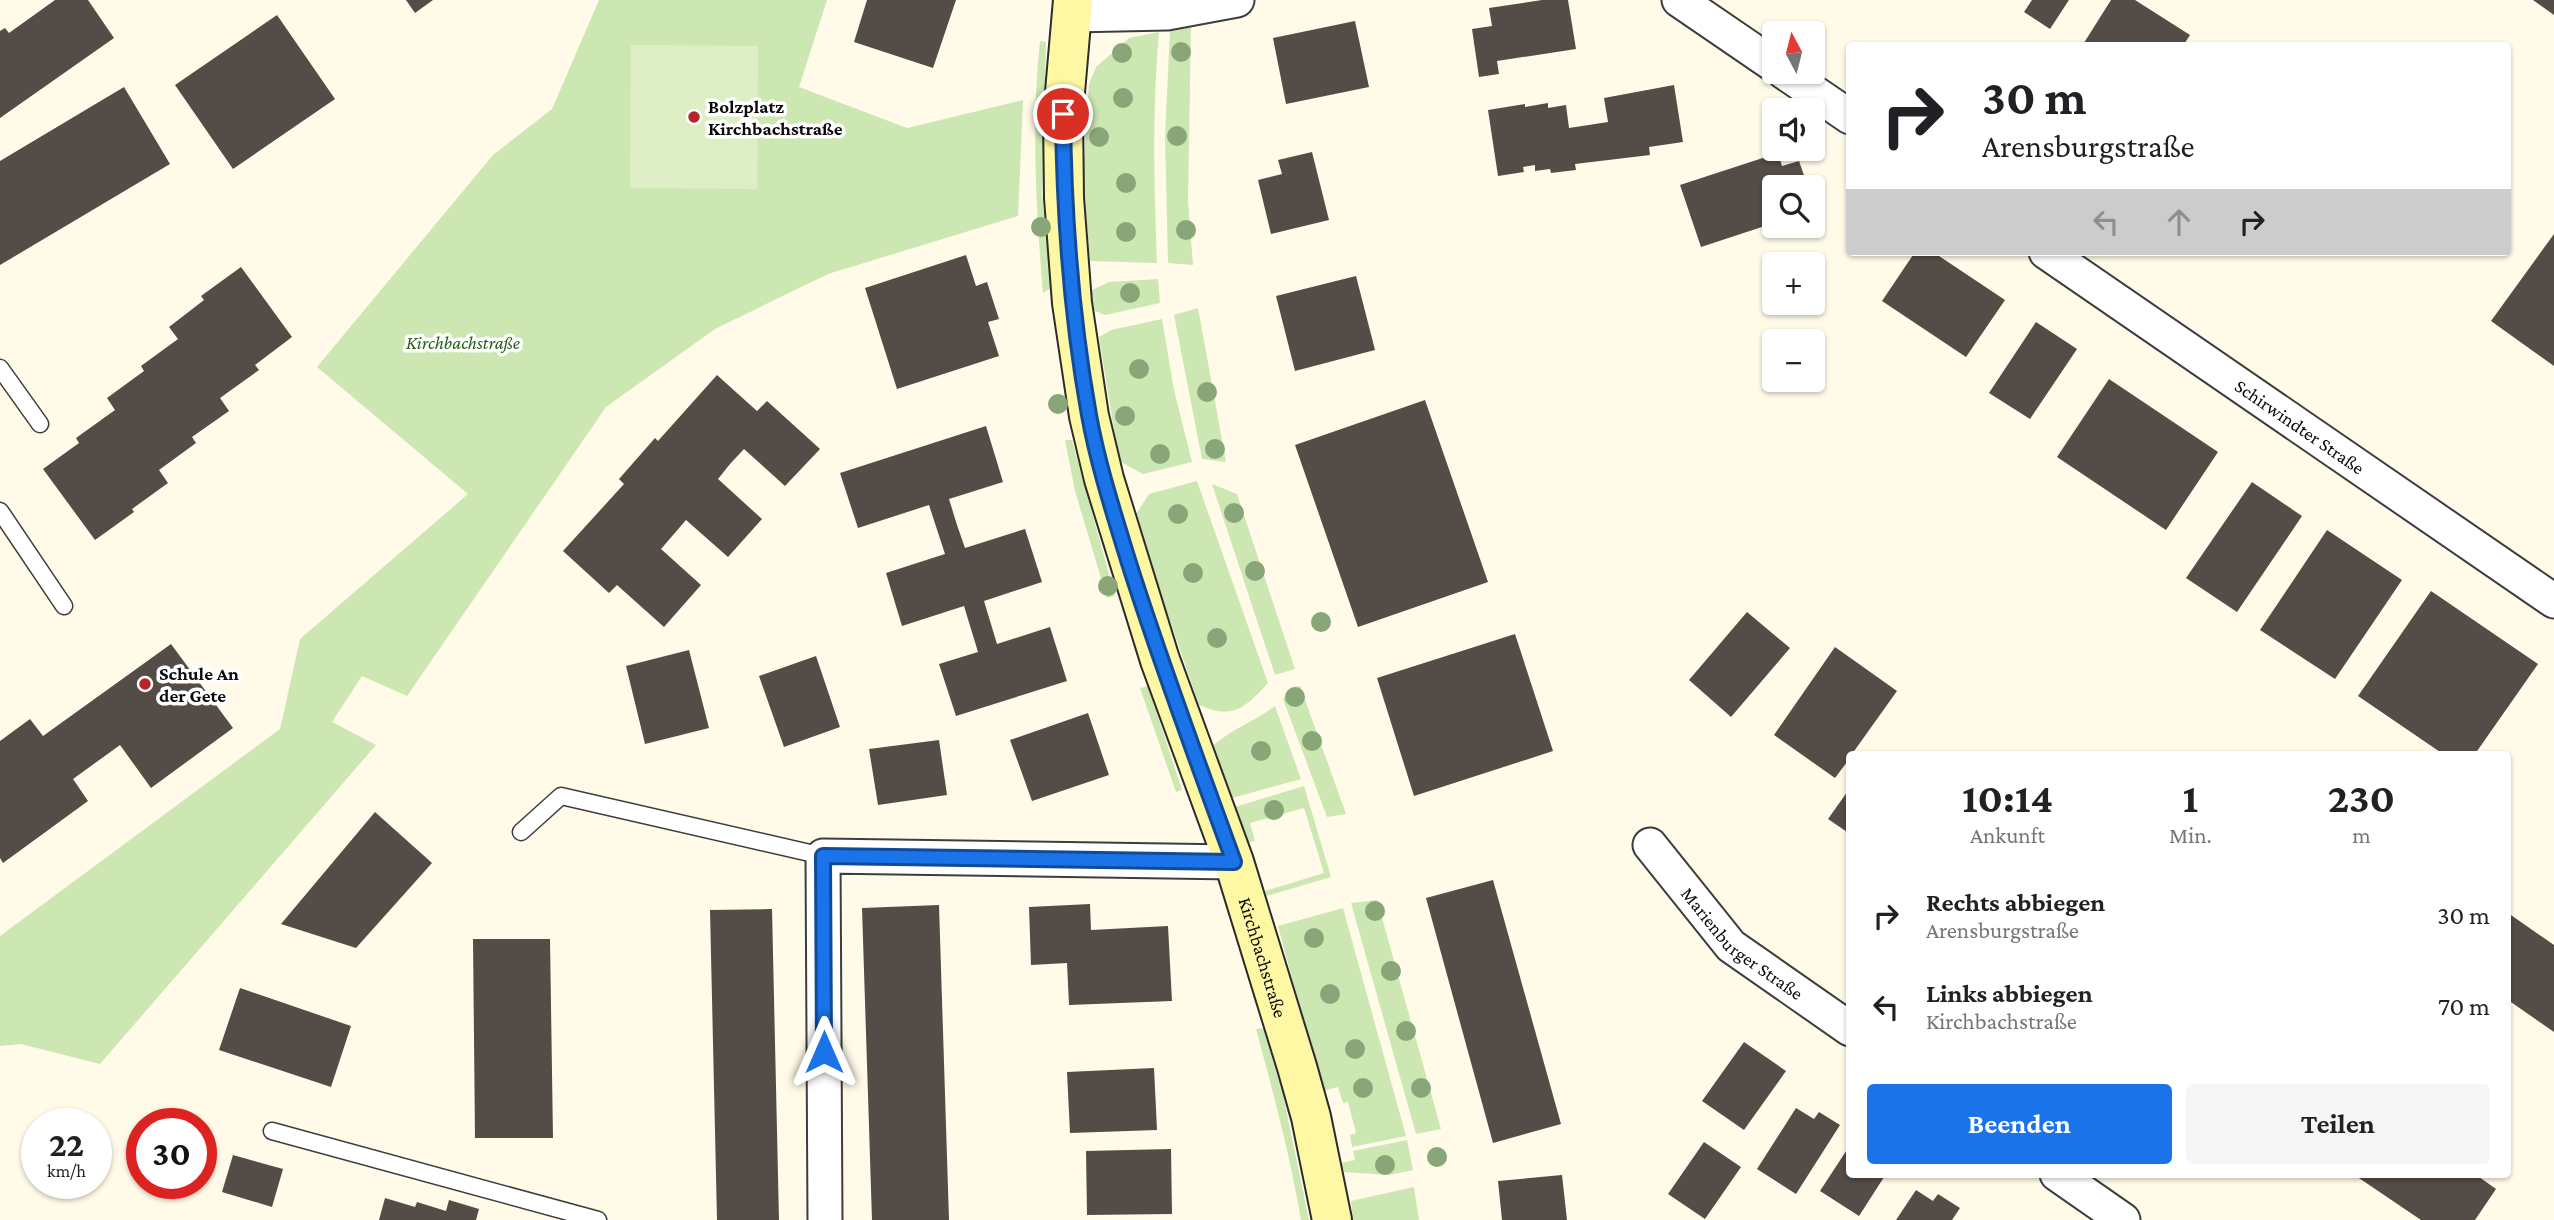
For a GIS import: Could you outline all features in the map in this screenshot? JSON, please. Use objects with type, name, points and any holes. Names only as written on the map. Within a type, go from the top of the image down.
[{"type":"main road","name":"Kirchbachstraße","points":[[1072,7],[1063,114],[1064,198],[1072,303],[1089,416],[1106,486],[1160,660],[1234,862],[1311,1117],[1332,1220]]},
{"type":"street","points":[[1072,7],[1167,13],[1237,0]]},
{"type":"street","points":[[1679,0],[1762,57]]},
{"type":"street","points":[[1802,84],[1846,114]]},
{"type":"street","name":"Schirwindter Straße","points":[[2052,256],[2554,601]]},
{"type":"street","name":"Marienburger Straße","points":[[1650,845],[1731,946],[1846,1026]]},
{"type":"street","points":[[825,1220],[823,856],[1234,862]]},
{"type":"street","points":[[2063,1178],[2123,1220]]},
{"type":"lane","points":[[0,368],[40,424]]},
{"type":"lane","points":[[0,511],[64,606]]},
{"type":"lane","points":[[521,832],[561,796],[823,856]]},
{"type":"lane","points":[[272,1131],[598,1220]]},
{"type":"green space","points":[[599,0],[827,0],[799,87],[907,128],[1023,100],[1018,216],[828,274],[715,329],[606,407],[407,696],[362,676],[332,722],[376,745],[100,1064],[21,1044],[0,1046],[0,936],[280,729],[300,639],[468,494],[317,367],[493,155],[552,109]]},
{"type":"green space","points":[[1191,26],[1188,200],[1193,265],[1168,263],[1165,136],[1170,30]]},
{"type":"green space","points":[[1159,32],[1154,147],[1157,263],[1090,261],[1083,176],[1089,84],[1096,67],[1129,38]]},
{"type":"green space","points":[[1040,41],[1046,42],[1042,193],[1051,288],[1043,293],[1036,167]]},
{"type":"green space","name":"Bolzplatz Kirchbachstraße","points":[[631,45],[758,46],[757,189],[630,188]]},
{"type":"green space","points":[[1158,279],[1160,303],[1105,315],[1093,310],[1090,291],[1109,282]]},
{"type":"green space","points":[[1198,308],[1226,462],[1202,459],[1174,315]]},
{"type":"green space","points":[[1162,319],[1174,390],[1192,462],[1143,474],[1119,461],[1099,337],[1111,330]]},
{"type":"green space","points":[[1065,440],[1072,440],[1115,596],[1107,598],[1075,491]]},
{"type":"green space","points":[[1197,481],[1268,683],[1245,705],[1230,711],[1199,705],[1136,514],[1149,494]]},
{"type":"green space","points":[[1212,484],[1237,494],[1295,669],[1275,675]]},
{"type":"green space","points":[[1148,686],[1182,790],[1176,792],[1140,688]]},
{"type":"green space","points":[[1300,686],[1346,814],[1327,817],[1283,699],[1294,687]]},
{"type":"green space","points":[[1275,706],[1301,779],[1232,798],[1213,746]]},
{"type":"green space","points":[[1304,786],[1331,877],[1267,896],[1265,891],[1324,873],[1304,808],[1250,823],[1255,841],[1246,843],[1235,807]]},
{"type":"green space","points":[[1377,900],[1441,1129],[1416,1134],[1351,903]]},
{"type":"green space","points":[[1343,908],[1406,1136],[1352,1147],[1350,1135],[1356,1133],[1348,1102],[1343,1103],[1338,1087],[1322,1091],[1278,926]]},
{"type":"green space","points":[[1263,1028],[1283,1095],[1309,1220],[1301,1220],[1275,1100],[1256,1029]]},
{"type":"green space","points":[[1407,1140],[1413,1170],[1389,1175],[1344,1172],[1341,1163],[1355,1160],[1353,1151]]},
{"type":"green space","points":[[1414,1187],[1419,1220],[1353,1220],[1351,1201]]},
{"type":"building","points":[[55,0],[88,0],[114,38],[0,118],[0,31],[5,28],[9,33]]},
{"type":"building","points":[[406,0],[433,0],[415,13]]},
{"type":"building","points":[[867,0],[956,0],[933,68],[854,42]]},
{"type":"building","points":[[1542,0],[1568,0],[1576,49],[1497,61],[1499,74],[1479,77],[1472,29],[1492,26],[1489,8]]},
{"type":"building","points":[[2032,0],[2069,0],[2050,29],[2024,12]]},
{"type":"building","points":[[2111,0],[2135,0],[2190,35],[2186,42],[2085,42]]},
{"type":"building","points":[[2533,0],[2554,0],[2554,15]]},
{"type":"building","points":[[277,15],[335,99],[233,169],[175,85]]},
{"type":"building","points":[[1355,21],[1369,87],[1286,104],[1273,38]]},
{"type":"building","points":[[1674,85],[1683,142],[1649,147],[1650,155],[1575,164],[1576,170],[1551,173],[1550,169],[1535,171],[1535,165],[1523,167],[1524,172],[1498,176],[1488,110],[1525,104],[1525,107],[1548,103],[1548,108],[1566,105],[1569,128],[1608,122],[1604,98]]},
{"type":"building","points":[[124,87],[170,164],[0,265],[0,161]]},
{"type":"building","points":[[1312,152],[1329,220],[1271,234],[1258,180],[1282,174],[1278,160]]},
{"type":"building","points":[[1762,158],[1762,161],[1780,161],[1782,166],[1799,161],[1804,175],[1762,175],[1762,227],[1701,247],[1680,185]]},
{"type":"building","points":[[2554,234],[2554,366],[2491,321]]},
{"type":"building","points":[[966,255],[976,286],[987,282],[999,319],[988,322],[999,356],[897,389],[865,288]]},
{"type":"building","points":[[1912,256],[1939,256],[2005,300],[1966,357],[1882,301]]},
{"type":"building","points":[[241,267],[292,337],[255,365],[259,370],[220,398],[229,411],[192,437],[196,443],[159,470],[168,483],[95,540],[43,469],[79,443],[76,438],[115,410],[107,398],[144,371],[141,366],[178,339],[169,327],[204,300],[201,296]]},
{"type":"building","points":[[1356,276],[1375,350],[1295,371],[1276,296]]},
{"type":"building","points":[[2036,322],[2077,349],[2030,419],[1989,393]]},
{"type":"building","points":[[717,375],[757,411],[767,401],[820,449],[785,486],[744,449],[730,464],[718,479],[762,519],[728,557],[686,520],[661,549],[701,585],[664,627],[617,585],[609,593],[563,551],[624,484],[619,479],[655,438],[658,441]]},
{"type":"building","points":[[2109,379],[2218,452],[2166,530],[2057,457]]},
{"type":"building","points":[[1425,400],[1488,582],[1358,627],[1295,445]]},
{"type":"building","points":[[986,426],[1003,482],[949,499],[957,525],[965,548],[1025,529],[1042,582],[984,601],[997,644],[1050,627],[1067,681],[956,716],[939,664],[978,652],[964,606],[902,626],[886,573],[945,554],[929,505],[858,528],[840,473]]},
{"type":"building","points":[[2252,482],[2302,516],[2237,612],[2186,578]]},
{"type":"building","points":[[2327,530],[2402,580],[2335,679],[2260,630]]},
{"type":"building","points":[[2431,591],[2538,664],[2477,751],[2439,751],[2358,696]]},
{"type":"building","points":[[1747,612],[1790,648],[1731,717],[1689,680]]},
{"type":"building","points":[[1515,634],[1553,751],[1414,796],[1377,678]]},
{"type":"building","points":[[171,644],[233,728],[151,788],[120,745],[73,779],[88,801],[3,863],[0,858],[0,741],[30,719],[43,736]]},
{"type":"building","points":[[1835,647],[1897,691],[1854,751],[1846,751],[1846,763],[1835,778],[1774,735]]},
{"type":"building","points":[[689,650],[709,728],[645,744],[626,666]]},
{"type":"building","points":[[816,656],[840,727],[784,747],[759,676]]},
{"type":"building","points":[[1088,713],[1109,775],[1032,801],[1010,740]]},
{"type":"building","points":[[939,740],[947,795],[878,805],[869,749]]},
{"type":"building","points":[[1846,794],[1846,831],[1828,819]]},
{"type":"building","points":[[375,812],[432,863],[356,948],[281,924]]},
{"type":"building","points":[[1493,880],[1561,1124],[1493,1143],[1426,898]]},
{"type":"building","points":[[1090,904],[1091,930],[1168,926],[1172,1001],[1069,1005],[1067,963],[1031,965],[1029,907]]},
{"type":"building","points":[[939,905],[949,1220],[872,1220],[862,908]]},
{"type":"building","points":[[772,909],[779,1220],[717,1220],[710,910]]},
{"type":"building","points":[[2511,915],[2554,945],[2554,1032],[2511,1002]]},
{"type":"building","points":[[473,939],[550,939],[553,1138],[475,1138]]},
{"type":"building","points":[[240,988],[351,1026],[331,1087],[219,1050]]},
{"type":"building","points":[[1744,1042],[1786,1071],[1744,1130],[1702,1101]]},
{"type":"building","points":[[1154,1068],[1157,1130],[1070,1133],[1067,1072]]},
{"type":"building","points":[[1796,1108],[1814,1119],[1819,1112],[1840,1125],[1796,1194],[1757,1169]]},
{"type":"building","points":[[1704,1142],[1741,1167],[1705,1219],[1668,1194]]},
{"type":"building","points":[[1171,1149],[1172,1214],[1087,1215],[1086,1151]]},
{"type":"building","points":[[1846,1151],[1846,1178],[1883,1178],[1859,1216],[1820,1191]]},
{"type":"building","points":[[233,1155],[283,1169],[272,1207],[222,1192]]},
{"type":"building","points":[[1562,1175],[1567,1220],[1502,1220],[1498,1181]]},
{"type":"building","points":[[2359,1178],[2481,1178],[2496,1189],[2475,1220],[2421,1220]]},
{"type":"building","points":[[1916,1190],[1933,1201],[1938,1194],[1960,1208],[1952,1220],[1896,1220]]},
{"type":"building","points":[[385,1198],[415,1207],[417,1202],[446,1211],[449,1200],[479,1209],[476,1220],[379,1220]]},
{"type":"place","name":"Bolzplatz Kirchbachstraße","points":[[694,117]]},
{"type":"place","name":"Schule An der Gete","points":[[145,684]]},
{"type":"route","points":[[824,1052],[823,856],[1234,862],[1160,660],[1104,479],[1089,416],[1072,303],[1064,198],[1063,114]]}]
